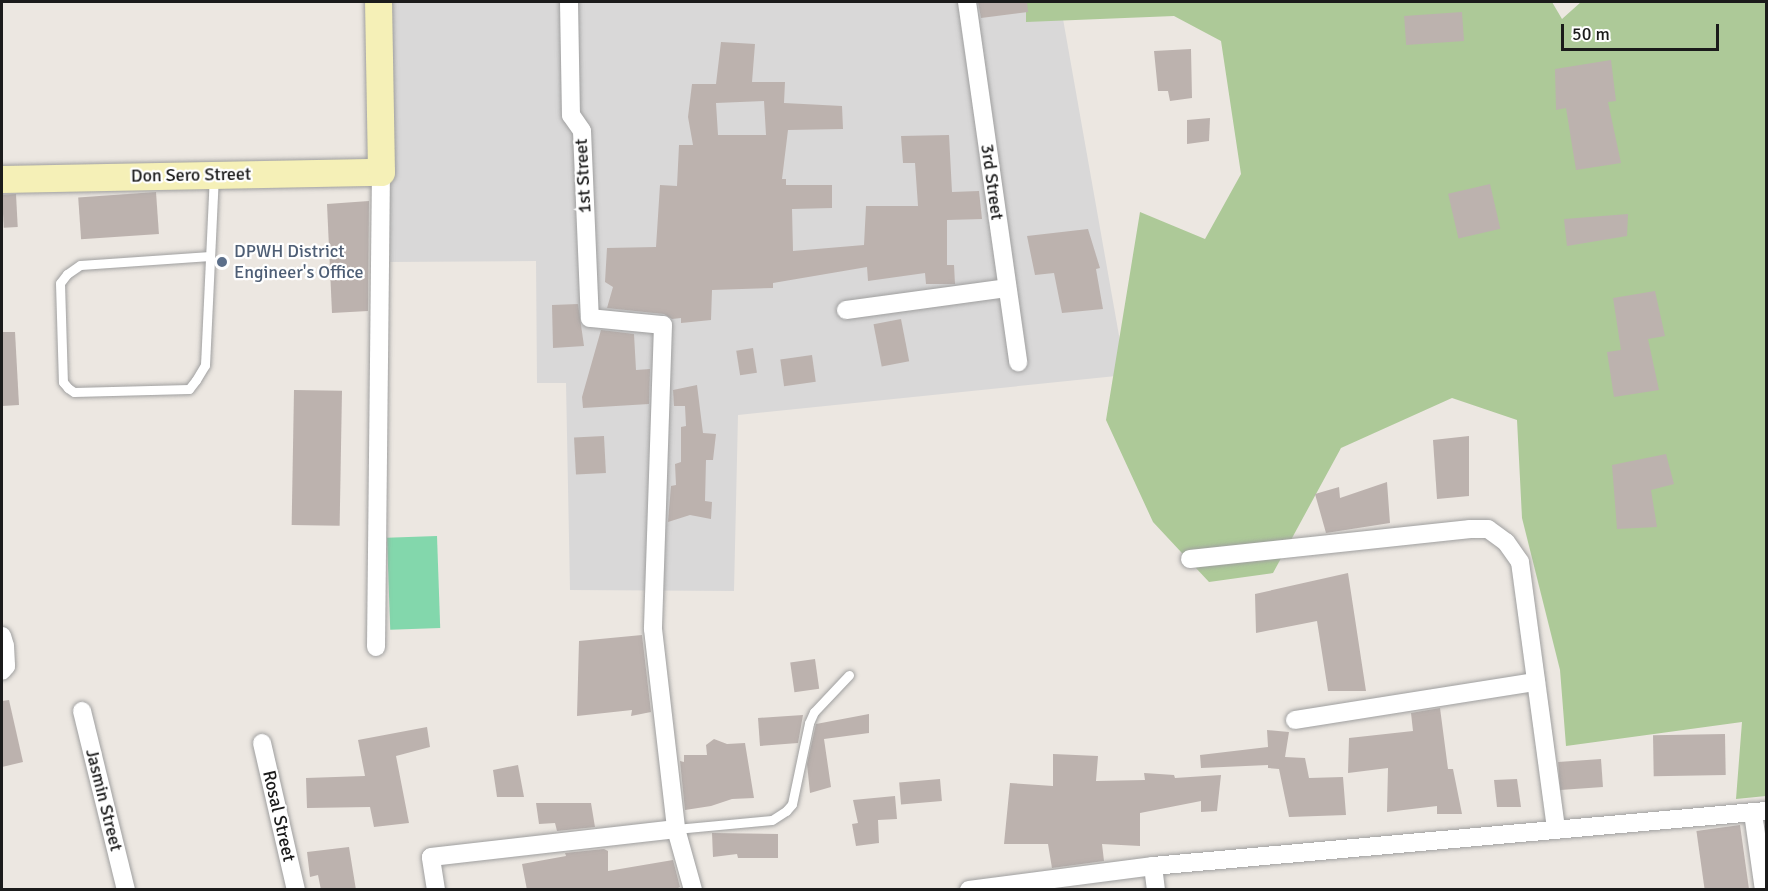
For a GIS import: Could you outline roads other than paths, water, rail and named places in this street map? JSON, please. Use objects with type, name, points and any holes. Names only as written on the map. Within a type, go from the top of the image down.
[{"type":"main road","points":[[378,2],[381,172]]},
{"type":"main road","name":"Don Sero Street","points":[[2,178],[381,172]]},
{"type":"street","name":"1st Street","points":[[569,2],[571,115],[582,131],[590,318],[663,325],[653,629],[676,828]]},
{"type":"street","name":"3rd Street","points":[[967,2],[1018,362]]},
{"type":"street","points":[[376,647],[381,172]]},
{"type":"street","points":[[846,310],[1006,288]]},
{"type":"street","points":[[1191,558],[1488,529],[1506,542],[1520,562],[1556,830]]},
{"type":"street","points":[[2,636],[6,666],[2,671]]},
{"type":"street","points":[[1295,720],[1536,682]]},
{"type":"street","name":"Jasmin Street","points":[[82,711],[126,890]]},
{"type":"street","name":"Rosal Street","points":[[262,743],[296,890]]},
{"type":"street","points":[[969,890],[1153,866],[1760,812],[1764,890]]},
{"type":"street","points":[[436,890],[431,857],[676,828],[693,890]]},
{"type":"street","points":[[1153,866],[1156,890]]},
{"type":"lane","points":[[210,256],[80,265],[67,274],[60,283],[63,382],[68,388],[74,392],[189,389],[205,365],[214,175]]},
{"type":"lane","points":[[676,828],[772,820],[786,811],[792,804],[809,723],[814,712],[849,675]]},
{"type":"place","name":"DPWH District Engineer's Office","points":[[222,262]]}]
